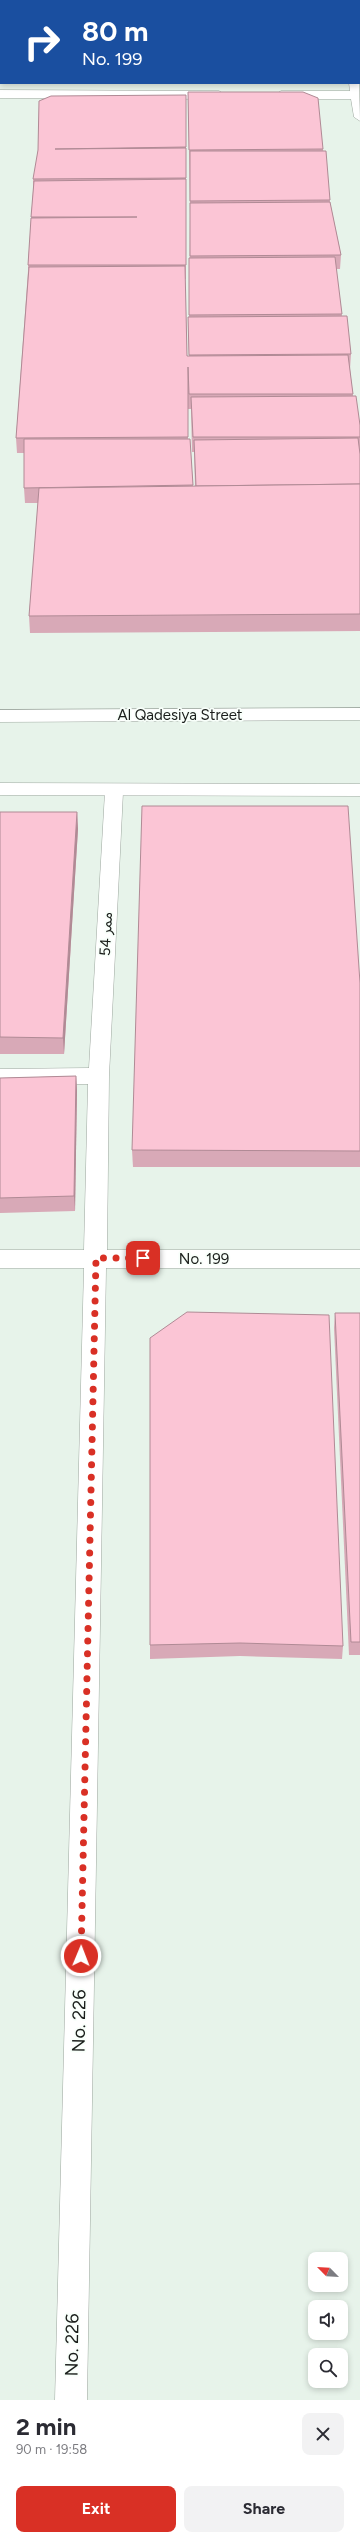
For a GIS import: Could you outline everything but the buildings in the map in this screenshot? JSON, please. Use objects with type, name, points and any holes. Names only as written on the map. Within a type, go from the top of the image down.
[{"type":"street","points":[[269,95],[356,89],[360,117]]},
{"type":"street","points":[[0,94],[230,95]]},
{"type":"street","name":"Al Qadesiya Street","points":[[0,716],[360,714]]},
{"type":"street","points":[[0,789],[360,790]]},
{"type":"street","name":"ممر 54","points":[[96,1258],[99,1076],[114,792]]},
{"type":"street","points":[[0,1077],[99,1076]]},
{"type":"street","name":"No. 226","points":[[71,2400],[96,1258]]},
{"type":"street","name":"No. 199","points":[[0,1259],[360,1259]]},
{"type":"route","points":[[81,1956],[96,1258],[143,1258]]}]
